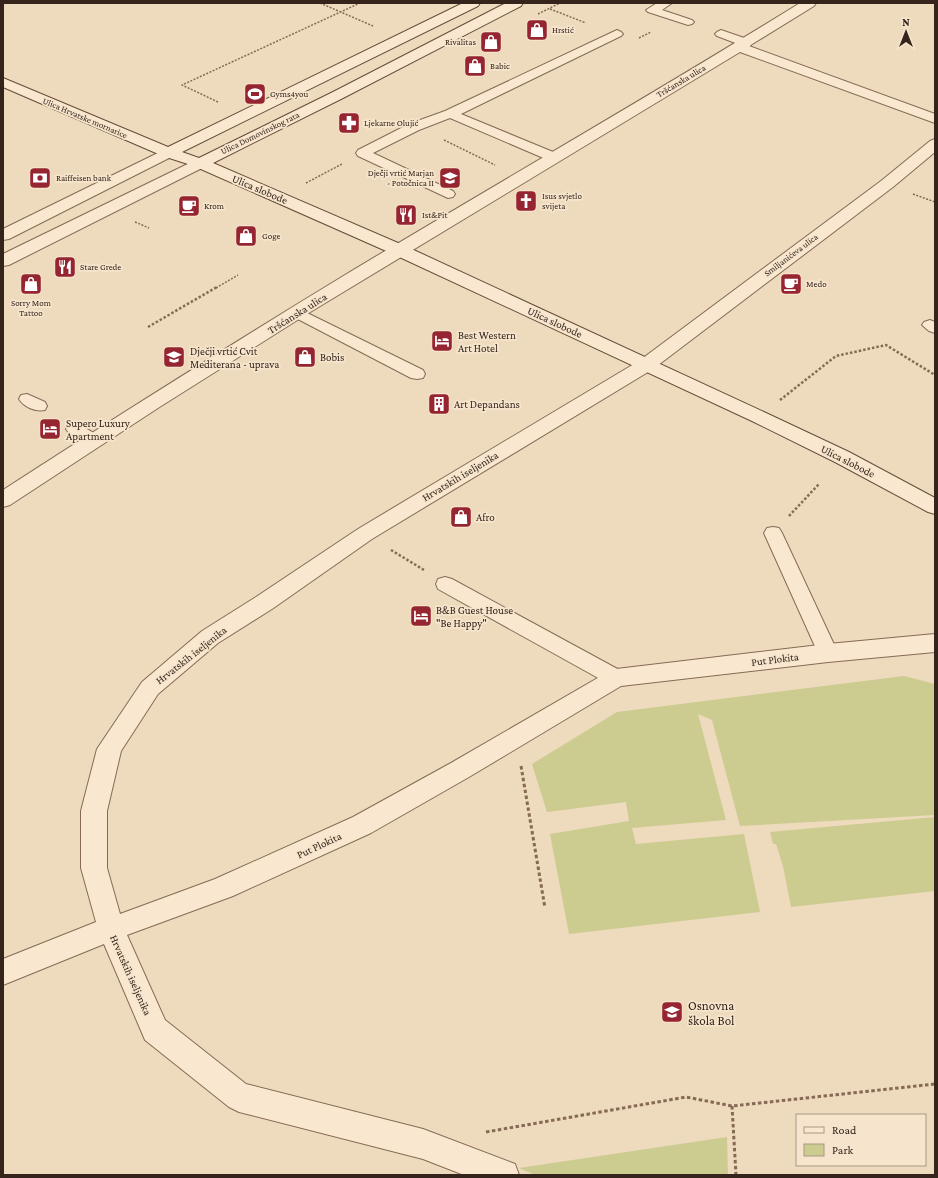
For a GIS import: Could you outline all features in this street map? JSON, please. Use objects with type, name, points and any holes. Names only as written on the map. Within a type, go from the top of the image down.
[{"type":"street","name":"Ulica Domovinskog rata","points":[[3,235],[473,3]]},
{"type":"street","name":"Ulica Domovinskog rata","points":[[3,260],[338,95],[516,3]]},
{"type":"street","name":"Tršćanska ulica","points":[[3,500],[151,403],[399,250],[743,45],[808,3]]},
{"type":"street","points":[[743,45],[935,119]]},
{"type":"street","name":"Ulica Hrvatske mornarice","points":[[3,82],[168,153]]},
{"type":"street","name":"Smiljanićeva ulica","points":[[646,365],[887,184],[935,144]]},
{"type":"street","name":"Ulica slobode","points":[[168,153],[200,163],[334,220],[773,424],[935,506]]},
{"type":"street","name":"Hrvatskih iseljenika","points":[[504,1175],[423,1144],[239,1096],[155,1030],[111,929],[94,868],[94,811],[109,749],[150,688],[210,637],[264,603],[365,534],[646,365]]},
{"type":"street","name":"Put Plokita","points":[[3,972],[62,947],[224,888],[362,825],[616,678],[828,653],[928,643]]},
{"type":"lane","points":[[666,3],[652,10],[688,22]]},
{"type":"lane","points":[[363,153],[414,126],[450,114],[617,34]]},
{"type":"lane","points":[[720,34],[743,45]]},
{"type":"lane","points":[[450,114],[553,157]]},
{"type":"lane","points":[[363,153],[448,194]]},
{"type":"lane","points":[[297,313],[417,374]]},
{"type":"lane","points":[[74,429],[93,441]]},
{"type":"lane","points":[[773,533],[828,653]]},
{"type":"lane","points":[[445,584],[616,678]]},
{"type":"path","points":[[320,3],[376,27]]},
{"type":"path","points":[[224,105],[182,85],[360,3]]},
{"type":"path","points":[[414,126],[498,166]]},
{"type":"path","points":[[304,184],[363,153]]},
{"type":"path","points":[[148,327],[238,275]]},
{"type":"path","points":[[780,400],[836,356],[886,345],[935,375]]},
{"type":"path","points":[[773,533],[819,484]]},
{"type":"path","points":[[365,534],[445,584]]},
{"type":"path","points":[[516,736],[545,908]]},
{"type":"path","points":[[485,1133],[686,1096],[732,1106],[935,1084]]},
{"type":"path","points":[[732,1106],[736,1175]]},
{"type":"green space","points":[[904,676],[935,684],[935,815],[740,826],[712,720],[698,714],[726,820],[632,828],[636,844],[744,834],[760,912],[569,934],[550,834],[629,821],[626,802],[547,812],[532,764],[617,712]]},
{"type":"green space","points":[[935,817],[935,891],[791,907],[783,866],[776,844],[773,844],[770,832]]},
{"type":"green space","points":[[727,1137],[728,1175],[535,1175],[519,1168]]},
{"type":"place","name":"Hrstić","points":[[537,30]]},
{"type":"place","name":"Rivalitas","points":[[491,42]]},
{"type":"place","name":"Babic","points":[[475,66]]},
{"type":"place","name":"Gyms4you","points":[[255,94]]},
{"type":"place","name":"Ljekarne Olujić","points":[[349,123]]},
{"type":"place","name":"Raiffeisen bank","points":[[40,178]]},
{"type":"place","name":"Dječji vrtić Marjan - Potočnica II","points":[[450,178]]},
{"type":"place","name":"Isus svjetlo svijeta","points":[[526,201]]},
{"type":"place","name":"Krom","points":[[189,206]]},
{"type":"place","name":"Ist&Pit","points":[[406,215]]},
{"type":"place","name":"Goge","points":[[246,236]]},
{"type":"place","name":"Stare Grede","points":[[65,267]]},
{"type":"place","name":"Sorry Mom Tattoo","points":[[31,284]]},
{"type":"place","name":"Medo","points":[[791,284]]},
{"type":"place","name":"Best Western Art Hotel","points":[[442,341]]},
{"type":"place","name":"Dječji vrtić Cvit Mediterana - uprava","points":[[174,357]]},
{"type":"place","name":"Bobis","points":[[305,357]]},
{"type":"place","name":"Art Depandans","points":[[439,404]]},
{"type":"place","name":"Supero Luxury Apartment","points":[[50,429]]},
{"type":"place","name":"Afro","points":[[461,517]]},
{"type":"place","name":"B&B Guest House \"Be Happy\"","points":[[421,616]]},
{"type":"place","name":"Osnovna škola Bol","points":[[672,1012]]}]
